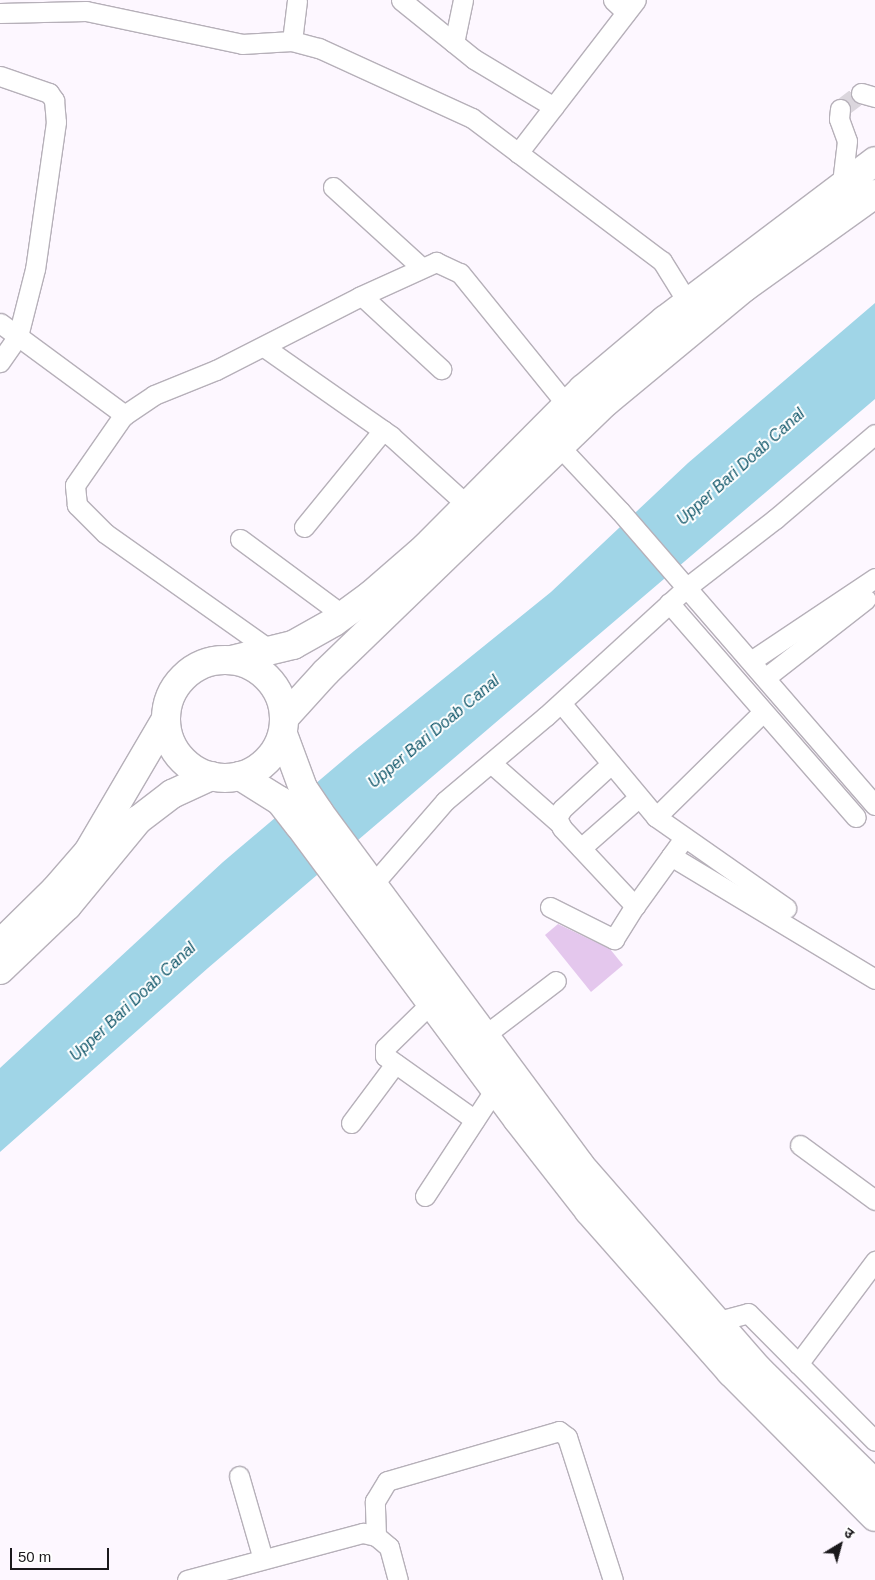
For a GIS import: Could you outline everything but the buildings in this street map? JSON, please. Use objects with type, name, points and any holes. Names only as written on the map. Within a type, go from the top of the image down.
[{"type":"highway","points":[[211,776],[194,768],[179,755],[167,732],[166,719],[171,695],[185,675],[207,663],[273,652],[310,637],[344,616],[426,548],[567,405],[688,303],[842,184],[875,161]]},
{"type":"highway","points":[[240,776],[267,761],[284,725],[326,672],[559,446],[650,363],[731,298],[875,194]]},
{"type":"highway","points":[[231,660],[245,663],[268,678],[277,690],[284,725],[291,795]]},
{"type":"highway","points":[[0,944],[55,890],[88,852],[166,719]]},
{"type":"highway","points":[[0,970],[67,906],[138,820],[172,794],[211,776],[240,776],[291,795],[485,1035],[579,1164],[715,1322],[766,1377],[875,1484]]},
{"type":"highway","points":[[362,881],[431,1003],[565,1181],[692,1329],[773,1418],[875,1517]]},
{"type":"street","points":[[292,41],[297,0]]},
{"type":"street","points":[[401,0],[454,43],[554,107]]},
{"type":"street","points":[[454,43],[463,0]]},
{"type":"street","points":[[518,153],[554,107],[625,4]]},
{"type":"street","points":[[3,12],[86,10],[242,44],[292,41],[320,48],[462,111],[662,261],[688,303]]},
{"type":"street","points":[[0,76],[49,93],[55,107],[56,122],[37,261],[18,336],[0,362]]},
{"type":"street","points":[[840,109],[839,119],[847,141],[842,184]]},
{"type":"street","points":[[333,187],[422,268]]},
{"type":"street","points":[[273,652],[105,534],[77,505],[75,485],[108,433],[125,415],[154,394],[264,347],[362,296],[422,268],[442,262],[460,273],[567,405]]},
{"type":"street","points":[[362,296],[441,369]]},
{"type":"street","points":[[0,323],[125,415]]},
{"type":"street","points":[[264,347],[383,430],[467,505]]},
{"type":"street","points":[[304,527],[383,430]]},
{"type":"street","points":[[362,881],[433,813],[561,702],[669,603],[680,582],[775,519],[875,434]]},
{"type":"street","points":[[559,446],[620,511],[875,805]]},
{"type":"street","points":[[240,538],[344,616]]},
{"type":"street","points":[[751,661],[875,578]]},
{"type":"street","points":[[765,678],[875,593]]},
{"type":"street","points":[[669,603],[856,817]]},
{"type":"street","points":[[561,702],[638,798],[656,817],[786,908]]},
{"type":"street","points":[[656,817],[763,712]]},
{"type":"street","points":[[491,763],[559,823],[634,906]]},
{"type":"street","points":[[559,823],[557,818],[562,809],[611,764]]},
{"type":"street","points":[[581,848],[638,798]]},
{"type":"street","points":[[550,907],[614,939],[634,906],[684,838]]},
{"type":"street","points":[[671,856],[875,978]]},
{"type":"street","points":[[485,1035],[556,981]]},
{"type":"street","points":[[431,1003],[385,1048],[385,1056],[474,1120]]},
{"type":"street","points":[[351,1123],[395,1064]]},
{"type":"street","points":[[425,1196],[495,1089]]},
{"type":"street","points":[[800,1145],[875,1200]]},
{"type":"street","points":[[798,1364],[875,1261]]},
{"type":"street","points":[[715,1322],[748,1313],[875,1442]]},
{"type":"street","points":[[376,1536],[375,1502],[387,1481],[559,1431],[567,1437],[613,1580]]},
{"type":"street","points":[[240,1476],[263,1559]]},
{"type":"street","points":[[187,1580],[356,1534],[376,1536],[389,1547],[398,1580]]},
{"type":"water","name":"Upper Bari Doab Canal","points":[[875,303],[875,399],[208,968],[0,1152],[0,1068],[223,862],[354,751],[551,592],[688,463]]},
{"type":"tunnel","points":[[840,109],[861,93]]}]
